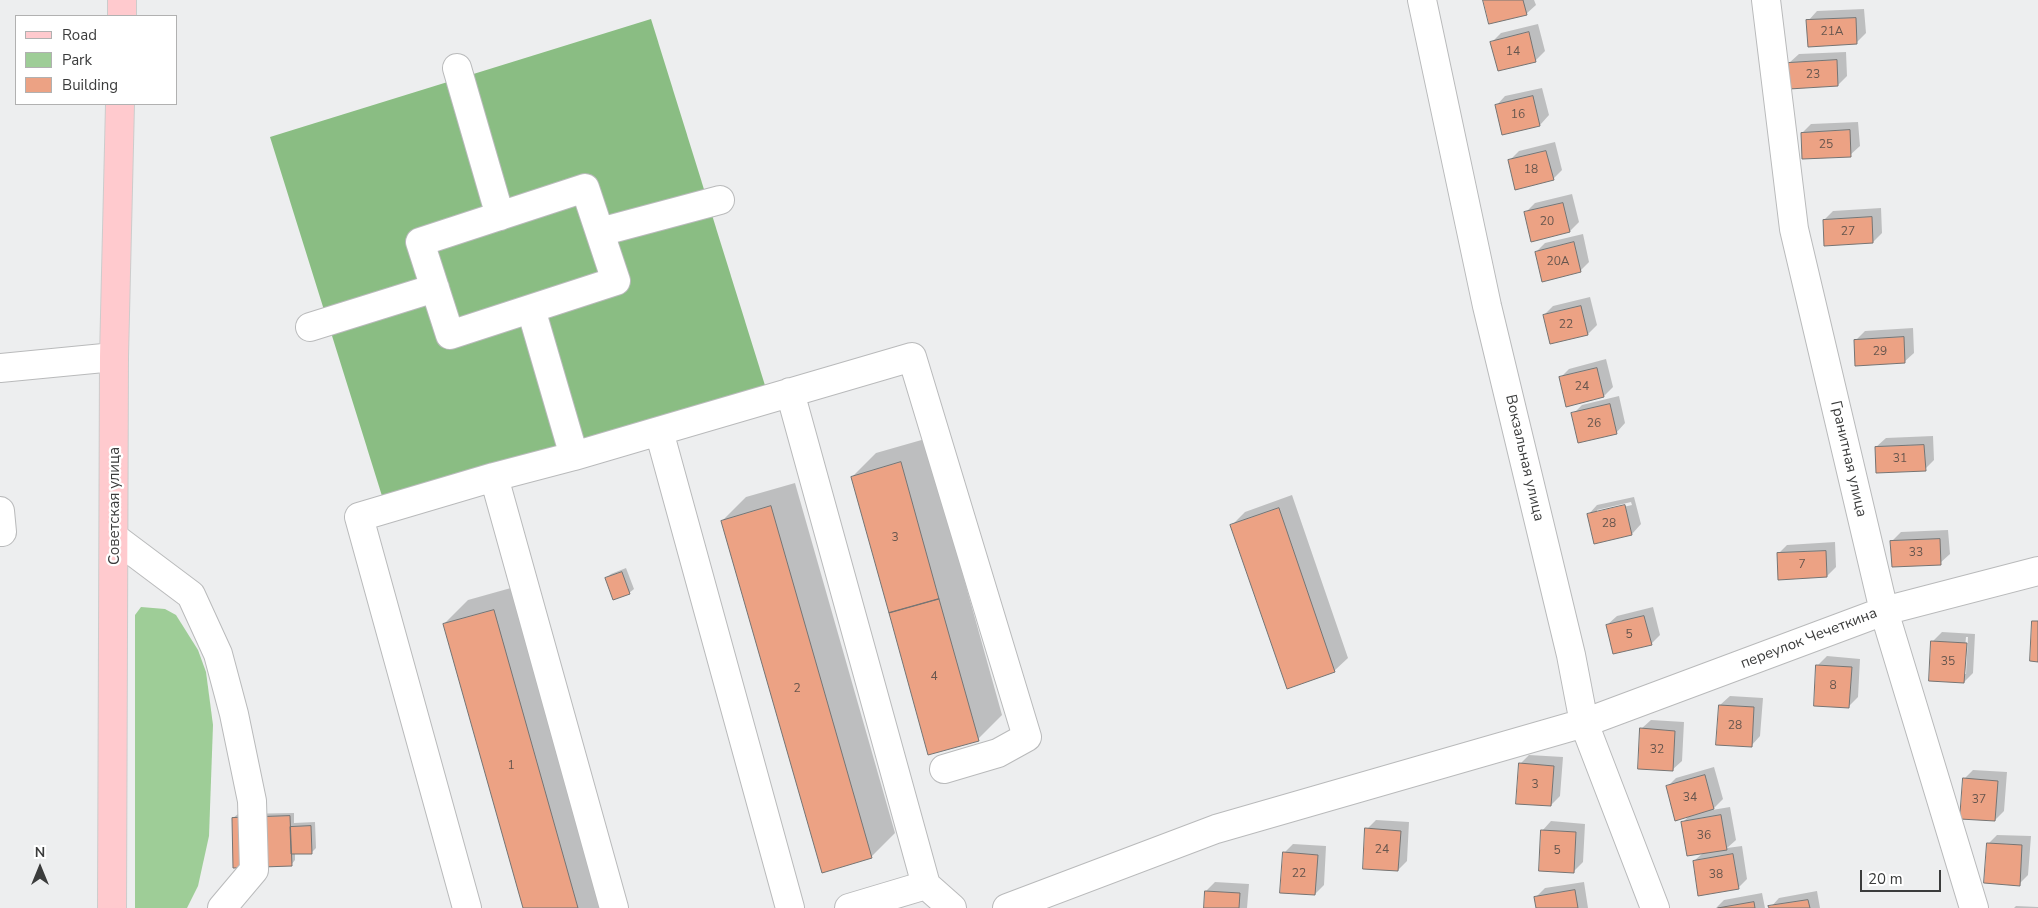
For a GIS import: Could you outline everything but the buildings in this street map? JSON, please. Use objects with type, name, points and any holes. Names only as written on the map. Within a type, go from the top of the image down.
[{"type":"main road","points":[[122,0],[122,15]]},
{"type":"main road","name":"Советская улица","points":[[112,908],[115,538],[114,357],[120,105]]},
{"type":"street","name":"Вокзальная улица","points":[[1422,0],[1487,306],[1571,655],[1584,723],[1655,908]]},
{"type":"street","name":"Гранитная улица","points":[[1766,0],[1794,229],[1884,611],[1974,908]]},
{"type":"street","points":[[457,68],[500,216]]},
{"type":"street","points":[[585,188],[616,281],[450,335],[420,242],[500,216],[585,188]]},
{"type":"street","points":[[600,232],[720,200]]},
{"type":"street","points":[[310,327],[435,288]]},
{"type":"street","points":[[531,309],[574,456]]},
{"type":"street","points":[[0,368],[114,357]]},
{"type":"street","points":[[466,908],[359,517],[912,357],[1027,737],[998,753],[944,769]]},
{"type":"street","points":[[790,392],[926,885],[952,908]]},
{"type":"street","points":[[659,431],[790,908]]},
{"type":"street","points":[[494,477],[614,908]]},
{"type":"street","points":[[0,511],[2,532],[0,532]]},
{"type":"street","points":[[115,538],[191,595],[218,654],[234,714],[252,801],[254,860],[254,870],[222,908]]},
{"type":"street","name":"переулок Чечеткина","points":[[1008,908],[1216,829],[1584,723],[1884,611],[2038,572]]},
{"type":"street","points":[[849,908],[926,885]]},
{"type":"green space","points":[[651,19],[768,395],[387,512],[270,137]]},
{"type":"green space","points":[[141,607],[165,609],[176,615],[198,650],[206,672],[213,725],[209,836],[198,886],[187,908],[135,908],[135,615]]}]
